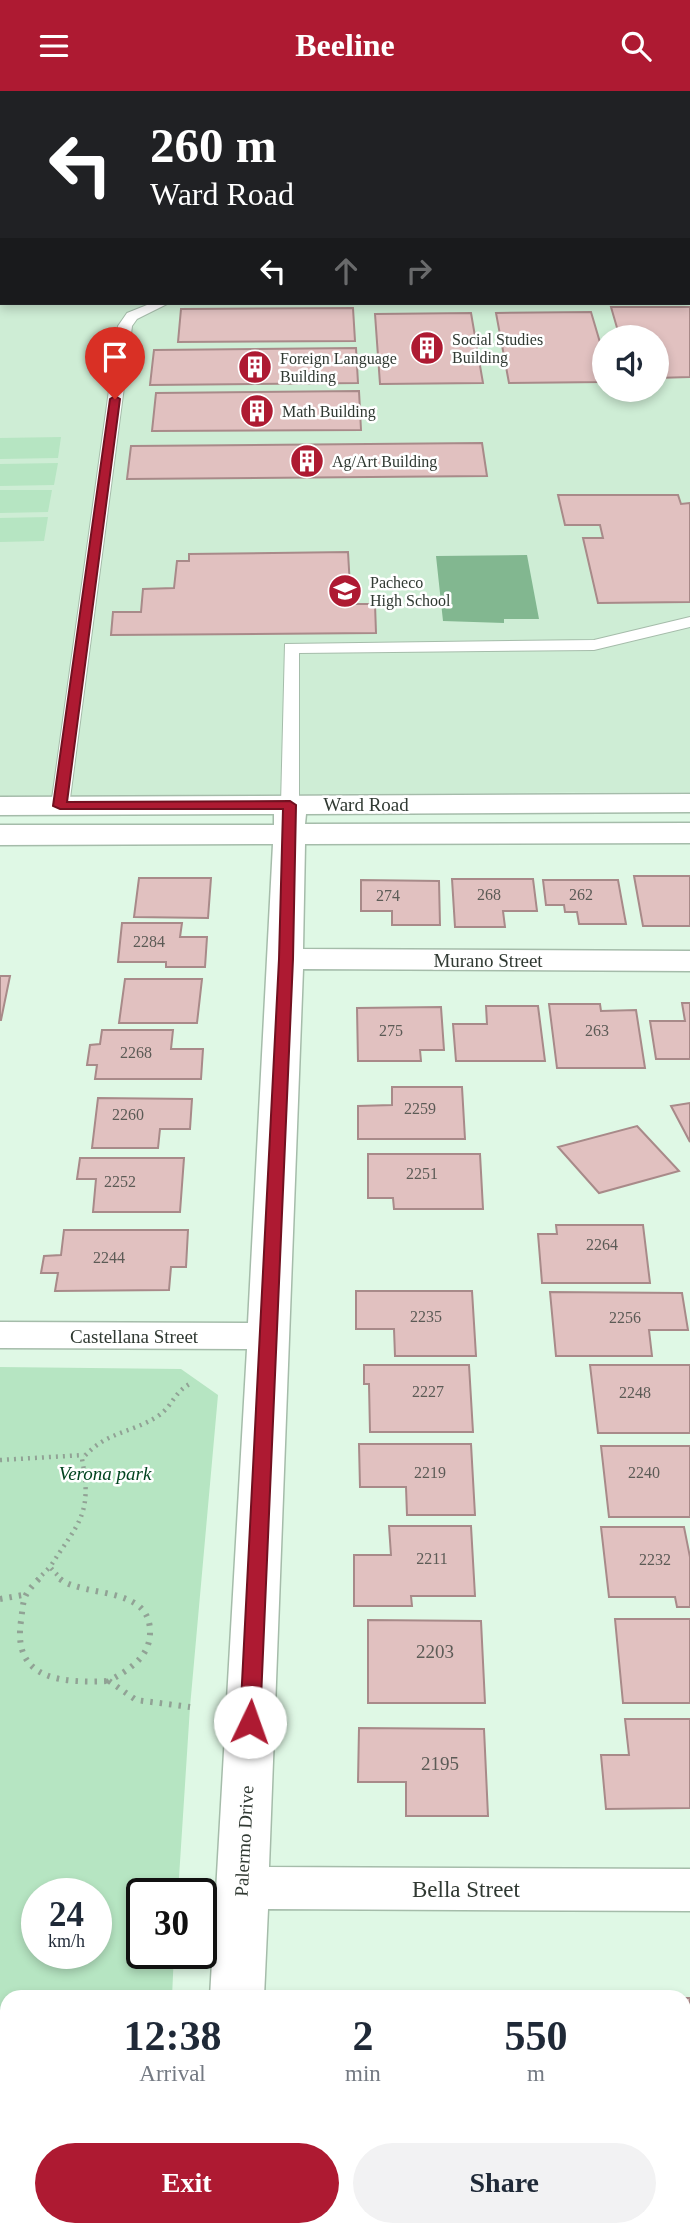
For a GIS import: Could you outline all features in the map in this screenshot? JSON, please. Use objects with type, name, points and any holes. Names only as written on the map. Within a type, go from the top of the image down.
[{"type":"street","name":"Ward Road","points":[[0,835],[690,803]]},
{"type":"street","name":"Ward Road","points":[[0,806],[60,806],[290,820],[690,833]]},
{"type":"street","name":"Palermo Drive","points":[[237,1990],[286,959],[290,820]]},
{"type":"street","name":"Murano Street","points":[[286,959],[690,961]]},
{"type":"street","name":"Castellana Street","points":[[0,1335],[268,1336]]},
{"type":"street","name":"Bella Street","points":[[242,1888],[690,1890]]},
{"type":"lane","points":[[60,806],[125,326],[132,316],[158,305]]},
{"type":"lane","points":[[290,820],[291,647],[594,645],[690,622]]},
{"type":"path","points":[[0,1599],[23,1595],[50,1567],[83,1523],[88,1503],[82,1459],[84,1455],[107,1433],[157,1419],[171,1407],[178,1390],[193,1382]]},
{"type":"path","points":[[0,1460],[84,1455]]},
{"type":"path","points":[[23,1595],[20,1651],[31,1666],[48,1678],[66,1683],[109,1681],[138,1664],[147,1648],[152,1630],[145,1615],[117,1593],[77,1588],[61,1581],[50,1567]]},
{"type":"path","points":[[109,1681],[119,1692],[137,1700],[158,1706],[190,1707]]},
{"type":"shaded area","name":"Pacheco High School","points":[[0,305],[690,305],[690,792],[0,796]]},
{"type":"shaded area","points":[[527,555],[539,619],[504,619],[504,623],[443,621],[436,556]]},
{"type":"green space","points":[[61,437],[58,458],[0,459],[0,438]]},
{"type":"green space","points":[[58,463],[54,485],[0,486],[0,464]]},
{"type":"green space","points":[[0,490],[52,490],[48,512],[0,513]]},
{"type":"green space","points":[[48,517],[44,541],[0,542],[0,518]]},
{"type":"green space","name":"Verona park","points":[[0,1367],[181,1369],[218,1395],[190,1707],[179,1878],[126,1878],[126,1969],[173,1969],[172,1990],[0,1990]]},
{"type":"building","points":[[611,307],[690,307],[690,377],[669,378],[669,325],[616,325]]},
{"type":"building","points":[[353,308],[355,341],[178,342],[181,309]]},
{"type":"building","points":[[591,312],[595,325],[592,325],[592,382],[509,383],[496,313]]},
{"type":"building","name":"Social Studies Building","points":[[471,313],[483,383],[380,384],[375,314]]},
{"type":"building","name":"Foreign Language Building","points":[[356,348],[358,383],[150,385],[154,350]]},
{"type":"building","name":"Math Building","points":[[359,391],[361,430],[152,431],[156,393]]},
{"type":"building","name":"Ag/Art Building","points":[[482,443],[487,476],[127,479],[131,446]]},
{"type":"building","points":[[558,495],[678,495],[681,504],[690,503],[690,602],[598,603],[583,538],[603,538],[600,525],[565,525]]},
{"type":"building","points":[[348,552],[351,604],[375,604],[376,633],[111,635],[113,612],[141,612],[143,589],[174,588],[177,561],[189,561],[189,554]]},
{"type":"building","points":[[634,876],[690,876],[690,926],[643,926]]},
{"type":"building","points":[[139,878],[211,878],[208,918],[134,917]]},
{"type":"building","points":[[452,879],[533,879],[537,911],[503,911],[505,927],[455,927]]},
{"type":"building","points":[[361,880],[439,881],[440,925],[392,925],[392,911],[361,911]]},
{"type":"building","points":[[543,880],[618,880],[626,924],[579,924],[577,912],[565,912],[564,905],[546,905]]},
{"type":"building","points":[[122,923],[182,923],[180,937],[207,937],[205,967],[166,967],[166,962],[118,962]]},
{"type":"building","points":[[0,976],[10,976],[1,1020],[0,1020]]},
{"type":"building","points":[[125,979],[202,979],[197,1023],[119,1023]]},
{"type":"building","points":[[682,1003],[690,1003],[690,1059],[656,1059],[650,1021],[685,1021]]},
{"type":"building","points":[[549,1004],[600,1004],[601,1011],[636,1010],[645,1068],[557,1068]]},
{"type":"building","points":[[486,1006],[538,1006],[545,1061],[456,1061],[453,1024],[487,1024]]},
{"type":"building","points":[[441,1007],[444,1050],[420,1050],[421,1061],[358,1061],[357,1008]]},
{"type":"building","points":[[102,1030],[173,1030],[171,1049],[203,1049],[201,1079],[95,1079],[97,1065],[87,1065],[90,1045],[100,1044]]},
{"type":"building","points":[[392,1087],[462,1087],[465,1139],[358,1139],[358,1106],[392,1105]]},
{"type":"building","points":[[98,1098],[192,1099],[190,1129],[160,1129],[158,1148],[92,1148]]},
{"type":"building","points":[[690,1103],[690,1142],[671,1106]]},
{"type":"building","points":[[637,1126],[679,1171],[599,1193],[558,1147]]},
{"type":"building","points":[[368,1154],[480,1154],[483,1209],[394,1209],[393,1198],[368,1198]]},
{"type":"building","points":[[80,1158],[184,1158],[180,1212],[93,1212],[96,1179],[77,1179]]},
{"type":"building","points":[[556,1225],[643,1225],[650,1283],[542,1283],[538,1234],[557,1234]]},
{"type":"building","points":[[64,1230],[188,1230],[186,1267],[171,1267],[169,1290],[55,1291],[58,1273],[41,1273],[44,1256],[61,1255]]},
{"type":"building","points":[[356,1291],[472,1291],[476,1356],[395,1356],[394,1329],[356,1329]]},
{"type":"building","points":[[550,1292],[682,1293],[688,1330],[649,1330],[652,1356],[556,1356]]},
{"type":"building","points":[[364,1365],[469,1365],[473,1432],[370,1432],[369,1384],[364,1384]]},
{"type":"building","points":[[590,1365],[690,1365],[690,1433],[598,1433]]},
{"type":"building","points":[[359,1444],[471,1444],[475,1515],[407,1515],[406,1487],[360,1487]]},
{"type":"building","points":[[601,1446],[690,1446],[690,1517],[609,1517]]},
{"type":"building","points":[[389,1526],[471,1526],[475,1596],[411,1596],[412,1606],[354,1606],[354,1555],[391,1555]]},
{"type":"building","points":[[601,1527],[684,1527],[690,1557],[690,1607],[677,1607],[675,1597],[609,1597]]},
{"type":"building","points":[[615,1619],[690,1619],[690,1703],[623,1703]]},
{"type":"building","points":[[368,1620],[481,1621],[485,1703],[368,1703]]},
{"type":"building","points":[[625,1719],[690,1719],[690,1808],[606,1809],[601,1755],[629,1755]]},
{"type":"building","points":[[359,1728],[484,1729],[488,1816],[406,1816],[406,1782],[358,1782]]},
{"type":"place","name":"Social Studies Building","points":[[427,348]]},
{"type":"place","name":"Foreign Language Building","points":[[255,367]]},
{"type":"place","name":"Math Building","points":[[257,411]]},
{"type":"place","name":"Ag/Art Building","points":[[307,461]]},
{"type":"place","name":"Pacheco High School","points":[[345,591]]},
{"type":"route","points":[[115,399],[60,806],[290,805],[286,959],[250,1722]]}]
